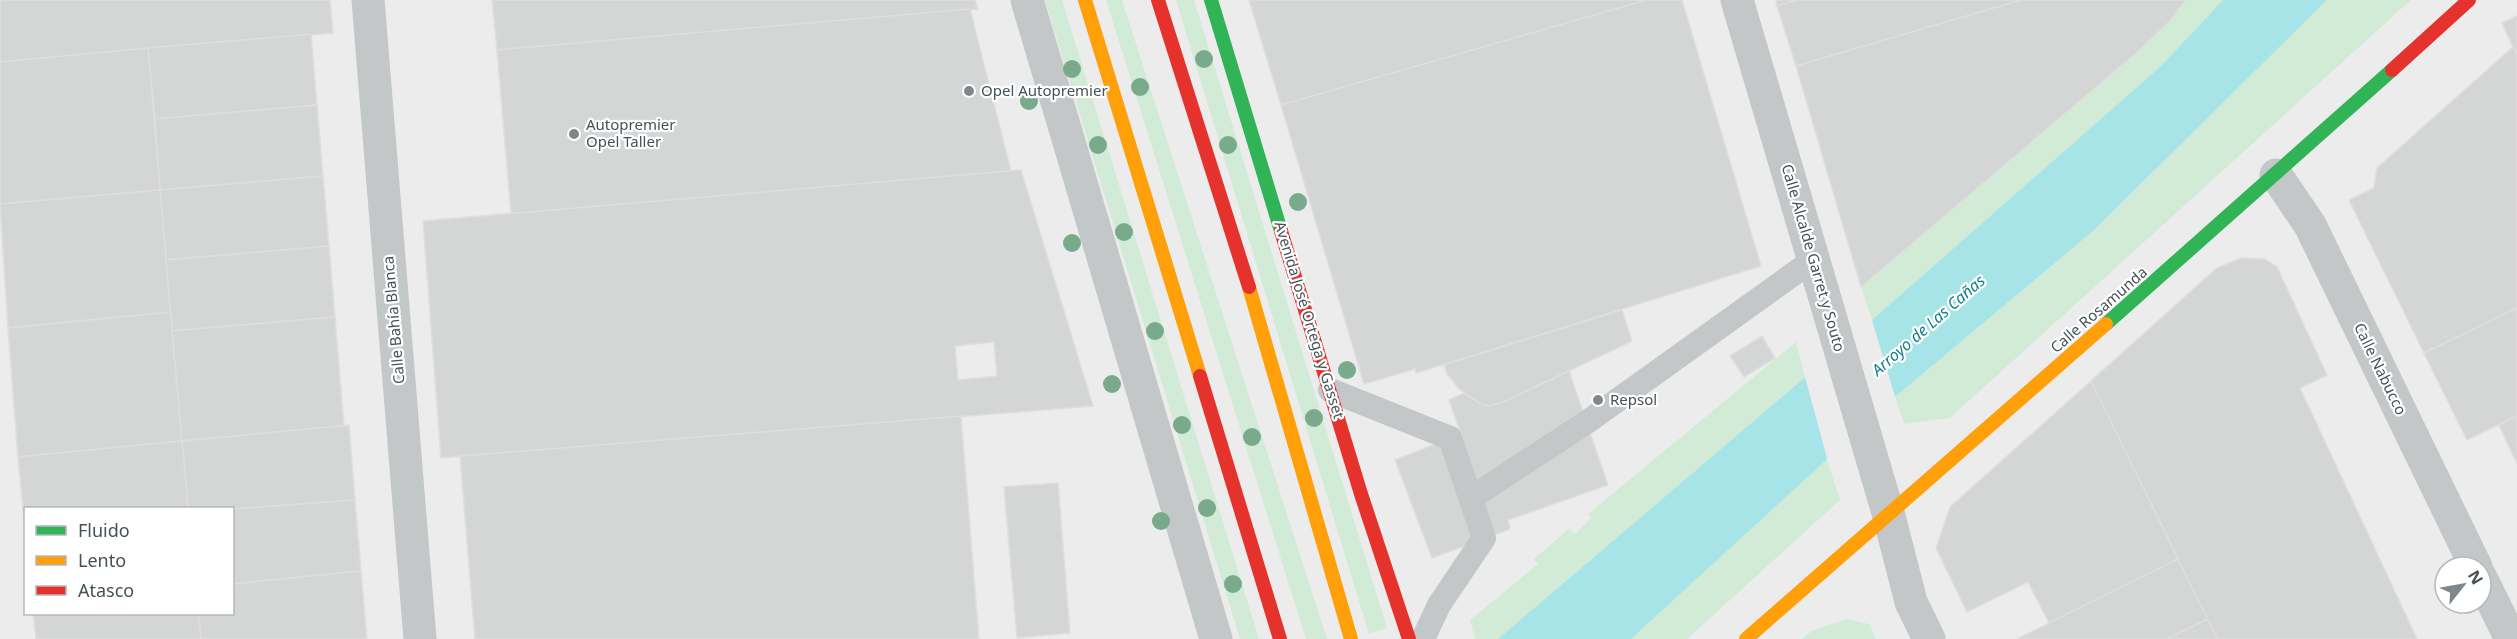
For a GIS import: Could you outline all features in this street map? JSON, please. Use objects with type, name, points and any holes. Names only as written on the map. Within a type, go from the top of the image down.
[{"type":"main road","points":[[1085,0],[1280,639]]},
{"type":"main road","points":[[1158,0],[1253,302],[1351,639]]},
{"type":"main road","name":"Avenida José Ortega y Gasset","points":[[1211,0],[1409,639]]},
{"type":"main road","name":"Calle Rosamunda","points":[[1746,639],[2276,175],[2469,0]]},
{"type":"street","name":"Calle Bahía Blanca","points":[[368,0],[420,639]]},
{"type":"street","points":[[1028,0],[1216,639]]},
{"type":"street","name":"Calle Alcalde Garret y Souto","points":[[1737,0],[1889,516],[1911,602],[1929,639]]},
{"type":"street","name":"Calle Nabucco","points":[[2276,175],[2310,225],[2470,555]]},
{"type":"street","points":[[2493,602],[2511,639]]},
{"type":"lane","points":[[1471,498],[1587,422],[1813,260]]},
{"type":"lane","points":[[1330,390],[1450,438],[1484,538],[1439,605],[1423,639]]},
{"type":"green space","points":[[1045,0],[1062,0],[1259,639],[1240,639]]},
{"type":"green space","points":[[1106,0],[1122,0],[1327,639],[1306,639]]},
{"type":"green space","points":[[1176,0],[1194,0],[1387,628],[1369,634]]},
{"type":"green space","points":[[2186,0],[2223,0],[2161,66],[1872,320],[1861,287],[2135,54],[2170,21]]},
{"type":"green space","points":[[2327,0],[2411,0],[1950,418],[1904,424],[1895,397],[2093,231]]},
{"type":"green space","points":[[1796,342],[1805,377],[1498,639],[1475,639],[1470,620],[1538,564],[1534,559],[1569,529],[1575,534],[1591,518],[1588,514]]},
{"type":"green space","points":[[1827,459],[1840,500],[1687,639],[1631,639]]},
{"type":"green space","points":[[1846,619],[1869,624],[1876,639],[1802,639],[1812,631]]},
{"type":"water","name":"Arroyo de Las Cañas","points":[[2223,0],[2327,0],[2093,231],[1895,397],[1631,639],[1498,639],[1872,320],[2161,66]]},
{"type":"pier","points":[[1871,317],[1896,400],[1828,462],[1804,373]]},
{"type":"building","points":[[0,0],[330,0],[333,33],[0,62]]},
{"type":"building","points":[[492,0],[975,0],[978,9],[497,50]]},
{"type":"building","points":[[1249,0],[1647,0],[1281,105]]},
{"type":"building","points":[[1647,0],[1682,0],[1761,266],[1416,373],[1415,369],[1364,384],[1281,105]]},
{"type":"building","points":[[1776,0],[1798,0],[1777,6]]},
{"type":"building","points":[[1798,0],[2021,0],[1796,66],[1777,6]]},
{"type":"building","points":[[2021,0],[2186,0],[2170,21],[2135,54],[1861,287],[1796,66]]},
{"type":"building","points":[[970,9],[1011,171],[511,214],[497,50]]},
{"type":"building","points":[[2517,16],[2517,56],[2502,23]]},
{"type":"building","points":[[311,34],[317,105],[155,119],[148,48]]},
{"type":"building","points":[[2513,47],[2517,56],[2517,308],[2424,353],[2349,200],[2374,188],[2377,168]]},
{"type":"building","points":[[148,48],[160,190],[0,204],[0,62]]},
{"type":"building","points":[[317,105],[323,176],[160,190],[155,119]]},
{"type":"building","points":[[1021,170],[1093,406],[441,458],[423,221]],"holes":[[[994,342],[997,376],[958,380],[955,346]]]},
{"type":"building","points":[[323,176],[329,246],[166,260],[160,190]]},
{"type":"building","points":[[160,190],[171,312],[8,328],[0,204]]},
{"type":"building","points":[[329,246],[335,317],[172,331],[166,260]]},
{"type":"building","points":[[2241,258],[2265,259],[2277,267],[2327,375],[2300,388],[2417,639],[2217,639],[2091,381],[2217,268]]},
{"type":"building","points":[[2517,308],[2517,416],[2467,440],[2424,353]]},
{"type":"building","points":[[1622,310],[1632,341],[1506,401],[1489,406],[1481,404],[1459,389],[1447,374],[1444,365]]},
{"type":"building","points":[[171,312],[182,441],[18,457],[8,328]]},
{"type":"building","points":[[335,317],[344,426],[182,441],[172,331]]},
{"type":"building","points":[[1762,336],[1775,358],[1744,377],[1730,356]]},
{"type":"building","points":[[1569,371],[1608,485],[1508,520],[1510,529],[1432,558],[1395,460],[1461,434],[1449,400],[1464,393],[1481,404],[1489,406],[1506,401]]},
{"type":"building","points":[[2091,381],[2178,559],[2049,623],[2028,582],[1967,612],[1936,548],[1950,507]]},
{"type":"building","points":[[961,416],[979,639],[475,639],[460,456]]},
{"type":"building","points":[[2517,416],[2517,464],[2499,425]]},
{"type":"building","points":[[349,425],[355,500],[234,509],[234,507],[188,507],[182,441]]},
{"type":"building","points":[[182,441],[188,507],[24,507],[24,519],[18,457]]},
{"type":"building","points":[[1058,483],[1070,633],[1017,638],[1004,487]]},
{"type":"building","points":[[355,500],[361,571],[234,584],[234,509]]},
{"type":"building","points":[[2178,559],[2208,619],[2167,639],[2017,639]]},
{"type":"building","points":[[361,571],[367,639],[201,639],[198,615],[234,615],[234,584]]},
{"type":"building","points":[[33,615],[198,615],[201,639],[36,639]]},
{"type":"building","points":[[2208,619],[2217,639],[2167,639]]},
{"type":"traffic: fast","points":[[1211,0],[1281,231]]},
{"type":"traffic: fast","points":[[2106,324],[2392,70]]},
{"type":"traffic: slow","points":[[1085,0],[1200,376]]},
{"type":"traffic: slow","points":[[1249,287],[1351,639]]},
{"type":"traffic: slow","points":[[1746,639],[2106,324]]},
{"type":"traffic: jam","points":[[1158,0],[1249,287]]},
{"type":"traffic: jam","points":[[2392,70],[2469,0]]},
{"type":"traffic: jam","points":[[1281,231],[1361,494],[1409,639]]},
{"type":"traffic: jam","points":[[1200,376],[1280,639]]},
{"type":"place","name":"Opel Autopremier","points":[[969,91]]},
{"type":"place","name":"Autopremier Opel Taller","points":[[574,134]]},
{"type":"place","name":"Repsol","points":[[1598,400]]}]
